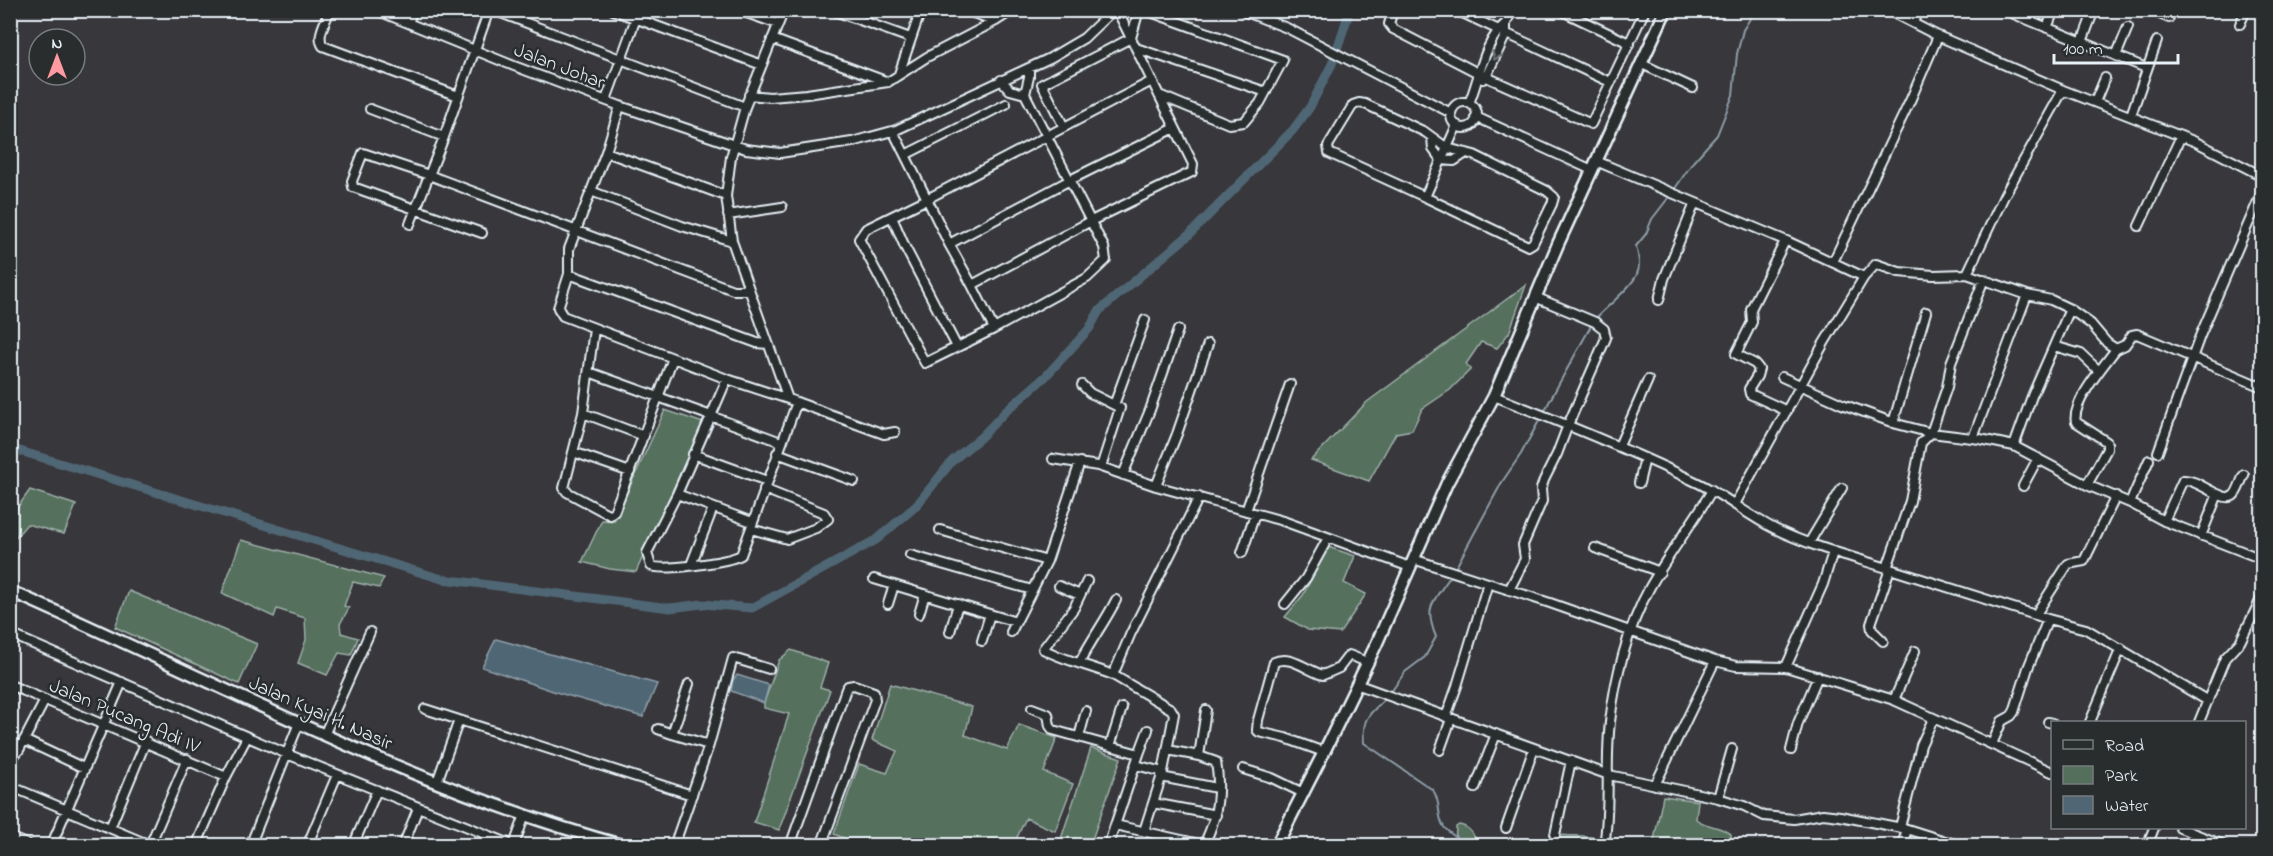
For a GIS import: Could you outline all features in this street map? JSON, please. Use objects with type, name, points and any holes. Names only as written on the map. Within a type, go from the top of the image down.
[{"type":"main road","points":[[1276,846],[1367,662],[1447,483],[1494,396],[1535,297],[1666,10]]},
{"type":"main road","name":"Jalan Kyai H. Nasir","points":[[10,591],[89,625],[324,735],[437,782],[525,815],[626,846]]},
{"type":"street","name":"Jalan Johar","points":[[376,10],[473,53],[620,106],[762,152],[793,152],[852,142],[893,131],[1029,68],[1084,38],[1115,10]]},
{"type":"street","points":[[408,23],[413,10]]},
{"type":"street","points":[[410,224],[491,10],[745,107]]},
{"type":"street","points":[[613,10],[638,15],[762,65]]},
{"type":"street","points":[[738,10],[778,24]]},
{"type":"street","points":[[784,10],[745,107],[734,144],[726,196],[732,241],[788,399]]},
{"type":"street","points":[[832,10],[910,38]]},
{"type":"street","points":[[899,74],[921,10]]},
{"type":"street","points":[[965,10],[996,21]]},
{"type":"street","points":[[749,95],[770,97],[807,94],[888,82],[1013,10]]},
{"type":"street","points":[[972,285],[1091,221],[1192,172],[1193,164],[1115,10]]},
{"type":"street","points":[[1064,127],[1042,84],[1131,38],[1139,10]]},
{"type":"street","points":[[1145,10],[1283,60],[1260,103],[1244,122],[1229,124],[1159,95]]},
{"type":"street","points":[[1241,10],[1287,28],[1451,112]]},
{"type":"street","points":[[1393,10],[1389,24],[1393,29],[1486,77],[1591,124],[1645,10]]},
{"type":"street","points":[[1456,10],[1610,82]]},
{"type":"street","points":[[1469,103],[1478,84],[1486,77],[1506,34],[1506,24],[1512,10]]},
{"type":"street","points":[[1560,10],[1629,43]]},
{"type":"street","points":[[1887,10],[1938,36],[2063,90],[2131,115],[2211,149],[2262,176]]},
{"type":"street","points":[[1913,23],[1918,10]]},
{"type":"street","points":[[2046,28],[2054,10]]},
{"type":"street","points":[[2150,10],[2169,18]]},
{"type":"street","points":[[2241,24],[2246,10]]},
{"type":"street","points":[[2009,11],[2146,68]]},
{"type":"street","points":[[330,12],[320,39],[323,46],[458,96]]},
{"type":"street","points":[[606,100],[638,15]]},
{"type":"street","points":[[2082,42],[2091,18]]},
{"type":"street","points":[[1478,84],[1478,72],[1497,31],[1506,24]]},
{"type":"street","points":[[2116,56],[2128,27]]},
{"type":"street","points":[[1833,262],[1910,101],[1938,36]]},
{"type":"street","points":[[772,39],[888,82]]},
{"type":"street","points":[[2131,115],[2157,41]]},
{"type":"street","points":[[1136,48],[1266,92]]},
{"type":"street","points":[[1642,64],[1693,88]]},
{"type":"street","points":[[1029,68],[1025,94],[1047,136],[1070,180],[1104,247],[1106,260],[1087,278],[994,329],[925,363],[860,240],[866,229],[927,199],[1047,136],[1064,127],[1152,81]]},
{"type":"street","points":[[2096,102],[2105,78]]},
{"type":"street","points":[[1001,80],[1010,90],[1025,94]]},
{"type":"street","points":[[1967,274],[2004,196],[2063,90]]},
{"type":"street","points":[[1359,103],[1425,132],[1432,138],[1447,148],[1466,153],[1553,196],[1552,204],[1532,244],[1528,246],[1520,243],[1331,154],[1327,148],[1353,105],[1359,103]]},
{"type":"street","points":[[1469,103],[1475,109],[1476,117],[1469,126],[1457,125],[1452,120],[1451,112],[1458,104],[1469,103]]},
{"type":"street","points":[[905,155],[1006,104]]},
{"type":"street","points":[[620,106],[606,152],[568,249],[568,274],[559,305],[559,311],[563,316],[727,379],[884,434],[896,432]]},
{"type":"street","points":[[370,109],[444,136]]},
{"type":"street","points":[[1476,117],[1594,166],[1695,203],[1864,277]]},
{"type":"street","points":[[1425,197],[1457,125]]},
{"type":"street","points":[[949,244],[1175,128]]},
{"type":"street","points":[[893,131],[994,329]]},
{"type":"street","points":[[2139,226],[2181,136]]},
{"type":"street","points":[[1432,138],[1433,149],[1441,160],[1450,162],[1466,153]]},
{"type":"street","points":[[482,233],[353,187],[352,181],[363,153],[366,152],[576,229],[733,290],[748,290]]},
{"type":"street","points":[[606,152],[726,196]]},
{"type":"street","points":[[591,191],[682,226],[732,241]]},
{"type":"street","points":[[2158,452],[2192,357],[2262,192]]},
{"type":"street","points":[[1659,300],[1664,279],[1695,203]]},
{"type":"street","points":[[728,215],[782,207]]},
{"type":"street","points":[[891,217],[957,347]]},
{"type":"street","points":[[1785,241],[1751,309],[1752,322],[1736,354],[1755,364],[1759,369],[1749,389],[1750,394],[1787,411]]},
{"type":"street","points":[[1735,504],[1864,277],[1876,264],[1899,272],[1933,275],[1967,274],[2027,295],[2051,300],[2070,309],[2091,324],[2107,343],[2116,349]]},
{"type":"street","points":[[568,274],[757,343],[768,344]]},
{"type":"street","points":[[1883,640],[1872,630],[1871,624],[1910,501],[1921,443],[1930,433],[1947,387],[1951,363],[1984,279]]},
{"type":"street","points":[[1973,438],[2027,295]]},
{"type":"street","points":[[1509,590],[1525,560],[1522,545],[1542,501],[1542,485],[1605,344],[1604,330],[1595,322],[1535,297]]},
{"type":"street","points":[[2014,446],[2032,396],[2070,309]]},
{"type":"street","points":[[1893,423],[1926,312]]},
{"type":"street","points":[[1114,405],[1145,320]]},
{"type":"street","points":[[594,329],[583,413],[564,486],[566,491],[607,515],[614,512],[673,358]]},
{"type":"street","points":[[1123,475],[1150,410],[1178,330]]},
{"type":"street","points":[[2087,485],[2107,449],[2107,442],[2076,422],[2074,417],[2086,391],[2099,372],[2116,349],[2125,345],[2135,333],[2262,384]]},
{"type":"street","points":[[1156,486],[1177,434],[1208,344]]},
{"type":"street","points":[[2054,346],[2081,354],[2099,372]]},
{"type":"street","points":[[590,372],[781,442]]},
{"type":"street","points":[[1782,377],[1893,423],[1930,433],[2014,446],[2087,485],[2130,502],[2164,521],[2262,559]]},
{"type":"street","points":[[727,379],[677,494],[647,554],[648,563],[655,567],[691,565],[738,557],[744,553],[765,485],[797,402]]},
{"type":"street","points":[[1618,446],[1648,380]]},
{"type":"street","points":[[1246,511],[1290,384]]},
{"type":"street","points":[[1082,386],[1090,393],[1120,408],[1101,467]]},
{"type":"street","points":[[1494,396],[1645,458],[1712,490],[1773,528],[1809,543],[2086,629],[2208,700]]},
{"type":"street","points":[[583,413],[644,436]]},
{"type":"street","points":[[573,452],[630,472]]},
{"type":"street","points":[[777,453],[854,481]]},
{"type":"street","points":[[677,494],[787,539],[816,528],[828,519],[824,513],[693,454]]},
{"type":"street","points":[[1639,483],[1645,458]]},
{"type":"street","points":[[2023,486],[2038,458]]},
{"type":"street","points":[[1053,459],[1101,467],[1156,486],[1283,521],[1328,538],[1488,583],[1715,661],[1736,666],[1786,667],[1818,676],[1894,700],[2051,772]]},
{"type":"street","points":[[2130,502],[2148,460]]},
{"type":"street","points":[[1011,632],[1047,561],[1080,462]]},
{"type":"street","points":[[2164,521],[2183,480],[2189,479],[2218,494],[2232,497],[2244,475]]},
{"type":"street","points":[[1809,543],[1842,488]]},
{"type":"street","points":[[1604,846],[1608,821],[1610,720],[1631,631],[1643,601],[1659,572],[1712,490]]},
{"type":"street","points":[[2201,536],[2218,494]]},
{"type":"street","points":[[2036,614],[2068,564],[2084,561],[2116,496]]},
{"type":"street","points":[[1113,675],[1131,633],[1199,497]]},
{"type":"street","points":[[691,565],[713,508]]},
{"type":"street","points":[[1242,553],[1256,514]]},
{"type":"street","points":[[940,530],[1047,561]]},
{"type":"street","points":[[1285,604],[1306,578],[1328,538]]},
{"type":"street","points":[[1595,548],[1659,572]]},
{"type":"street","points":[[1786,667],[1823,584],[1833,552]]},
{"type":"street","points":[[910,555],[1032,590]]},
{"type":"street","points":[[874,579],[1016,622]]},
{"type":"street","points":[[1087,581],[1074,608],[1043,649],[1058,657],[1080,662],[1113,675],[1173,712],[1168,750],[1144,831]]},
{"type":"street","points":[[1440,750],[1488,583]]},
{"type":"street","points":[[888,603],[894,585]]},
{"type":"street","points":[[1059,586],[1080,595]]},
{"type":"street","points":[[919,614],[925,594]]},
{"type":"street","points":[[2200,721],[2225,658],[2241,642],[2262,597]]},
{"type":"street","points":[[1080,662],[1090,640],[1103,624],[1116,600]]},
{"type":"street","points":[[950,632],[958,604]]},
{"type":"street","points":[[982,641],[990,614]]},
{"type":"street","points":[[1992,744],[2002,721],[2014,712],[2028,668],[2048,619]]},
{"type":"street","points":[[324,735],[370,632]]},
{"type":"street","points":[[10,634],[337,775],[515,845],[525,815]]},
{"type":"street","points":[[2091,721],[2121,648]]},
{"type":"street","points":[[1894,700],[1916,651]]},
{"type":"street","points":[[1324,752],[1258,731],[1258,720],[1274,662],[1292,661],[1323,675],[1339,668],[1349,655],[1367,662]]},
{"type":"street","points":[[674,846],[709,745],[733,658],[769,669]]},
{"type":"street","points":[[1655,785],[1715,661]]},
{"type":"street","points":[[1791,750],[1798,723],[1818,676]]},
{"type":"street","points":[[51,846],[122,682]]},
{"type":"street","points":[[672,734],[689,684]]},
{"type":"street","points":[[1356,684],[1609,775],[1718,798],[1744,806],[1764,816],[1794,819],[1823,814],[1903,828],[1960,846]]},
{"type":"street","name":"Jalan Pucang Adi IV","points":[[10,685],[226,777]]},
{"type":"street","points":[[790,846],[846,689],[854,685],[874,692],[875,700],[821,846]]},
{"type":"street","points":[[10,760],[19,750],[45,700]]},
{"type":"street","points":[[1032,708],[1048,714],[1052,729],[1139,754]]},
{"type":"street","points":[[1110,746],[1122,708]]},
{"type":"street","points":[[425,709],[692,795]]},
{"type":"street","points":[[1199,756],[1206,710]]},
{"type":"street","points":[[1078,737],[1086,711]]},
{"type":"street","points":[[1902,846],[1903,828],[1921,745],[1933,719]]},
{"type":"street","points":[[437,782],[459,720]]},
{"type":"street","points":[[250,846],[299,723]]},
{"type":"street","points":[[658,729],[709,745]]},
{"type":"street","points":[[1108,846],[1148,730]]},
{"type":"street","points":[[1475,788],[1496,734]]},
{"type":"street","points":[[196,846],[226,777],[247,737]]},
{"type":"street","points":[[24,740],[84,768]]},
{"type":"street","points":[[110,828],[146,741]]},
{"type":"street","points":[[1506,828],[1534,748]]},
{"type":"street","points":[[1718,798],[1732,749]]},
{"type":"street","points":[[1115,825],[1204,845],[1212,831],[1216,815],[1216,762],[1168,750]]},
{"type":"street","points":[[10,786],[151,845],[187,759]]},
{"type":"street","points":[[1553,844],[1571,761]]},
{"type":"street","points":[[1136,765],[1217,788]]},
{"type":"street","points":[[1243,769],[1272,777],[1303,793]]},
{"type":"street","points":[[307,846],[337,775]]},
{"type":"street","points":[[353,846],[377,790]]},
{"type":"street","points":[[1153,803],[1216,815]]},
{"type":"street","points":[[403,846],[418,808]]},
{"type":"street","points":[[2147,846],[2154,829]]},
{"type":"street","points":[[2183,829],[2226,846]]},
{"type":"street","points":[[10,837],[31,846]]},
{"type":"green space","points":[[1526,285],[1509,333],[1497,348],[1481,342],[1466,364],[1471,369],[1450,390],[1422,409],[1412,430],[1396,433],[1369,481],[1311,460],[1367,402]]},
{"type":"green space","points":[[665,410],[703,423],[636,572],[582,562],[602,520],[614,521]]},
{"type":"green space","points":[[30,490],[76,505],[64,534],[27,524],[15,538],[11,536],[11,510],[15,511]]},
{"type":"green space","points":[[241,540],[384,578],[379,588],[353,582],[344,606],[349,608],[340,624],[341,633],[358,638],[351,655],[339,653],[327,675],[298,663],[306,640],[305,618],[277,609],[274,617],[222,593]]},
{"type":"green space","points":[[1328,547],[1355,556],[1344,583],[1366,594],[1340,633],[1308,630],[1285,617],[1303,595]]},
{"type":"green space","points":[[129,591],[257,644],[239,684],[115,627]]},
{"type":"green space","points":[[791,650],[828,663],[820,687],[830,690],[779,830],[754,822],[789,714],[764,708],[764,703],[779,660]]},
{"type":"green space","points":[[890,684],[972,707],[965,735],[1007,750],[1019,725],[1057,738],[1044,772],[1073,784],[1055,831],[1026,818],[1013,846],[860,845],[834,834],[859,764],[887,773],[897,751],[872,740]]},
{"type":"green space","points":[[1091,748],[1121,758],[1090,845],[1059,845]]},
{"type":"green space","points":[[1663,796],[1698,801],[1696,819],[1731,834],[1732,845],[1653,845]]},
{"type":"green space","points":[[1459,825],[1471,832],[1476,845],[1455,845],[1456,827]]},
{"type":"green space","points":[[1560,835],[1595,838],[1600,840],[1600,845],[1557,845]]},
{"type":"water","points":[[496,639],[657,684],[643,717],[559,693],[482,667]]},
{"type":"water","points":[[737,675],[769,685],[764,703],[731,691],[733,680]]},
{"type":"waterway","points":[[10,448],[442,579],[670,608],[702,604],[752,608],[876,540],[916,506],[952,461],[1045,377],[1089,329],[1099,311],[1190,234],[1293,130],[1310,107],[1332,64],[1350,10]]},
{"type":"waterway","points":[[1674,190],[1693,162],[1717,135],[1733,95],[1737,54],[1743,30],[1751,17],[1766,10]]},
{"type":"waterway","points":[[1595,319],[1625,291],[1634,279],[1639,267],[1636,246],[1646,234],[1652,219],[1669,197]]},
{"type":"waterway","points":[[1544,412],[1592,324]]},
{"type":"waterway","points":[[1455,569],[1502,482],[1521,454],[1540,419]]},
{"type":"waterway","points":[[1389,695],[1405,672],[1425,657],[1436,637],[1430,618],[1432,604],[1451,575]]},
{"type":"waterway","points":[[1384,700],[1367,718],[1364,743],[1433,790],[1444,827],[1466,846]]}]
